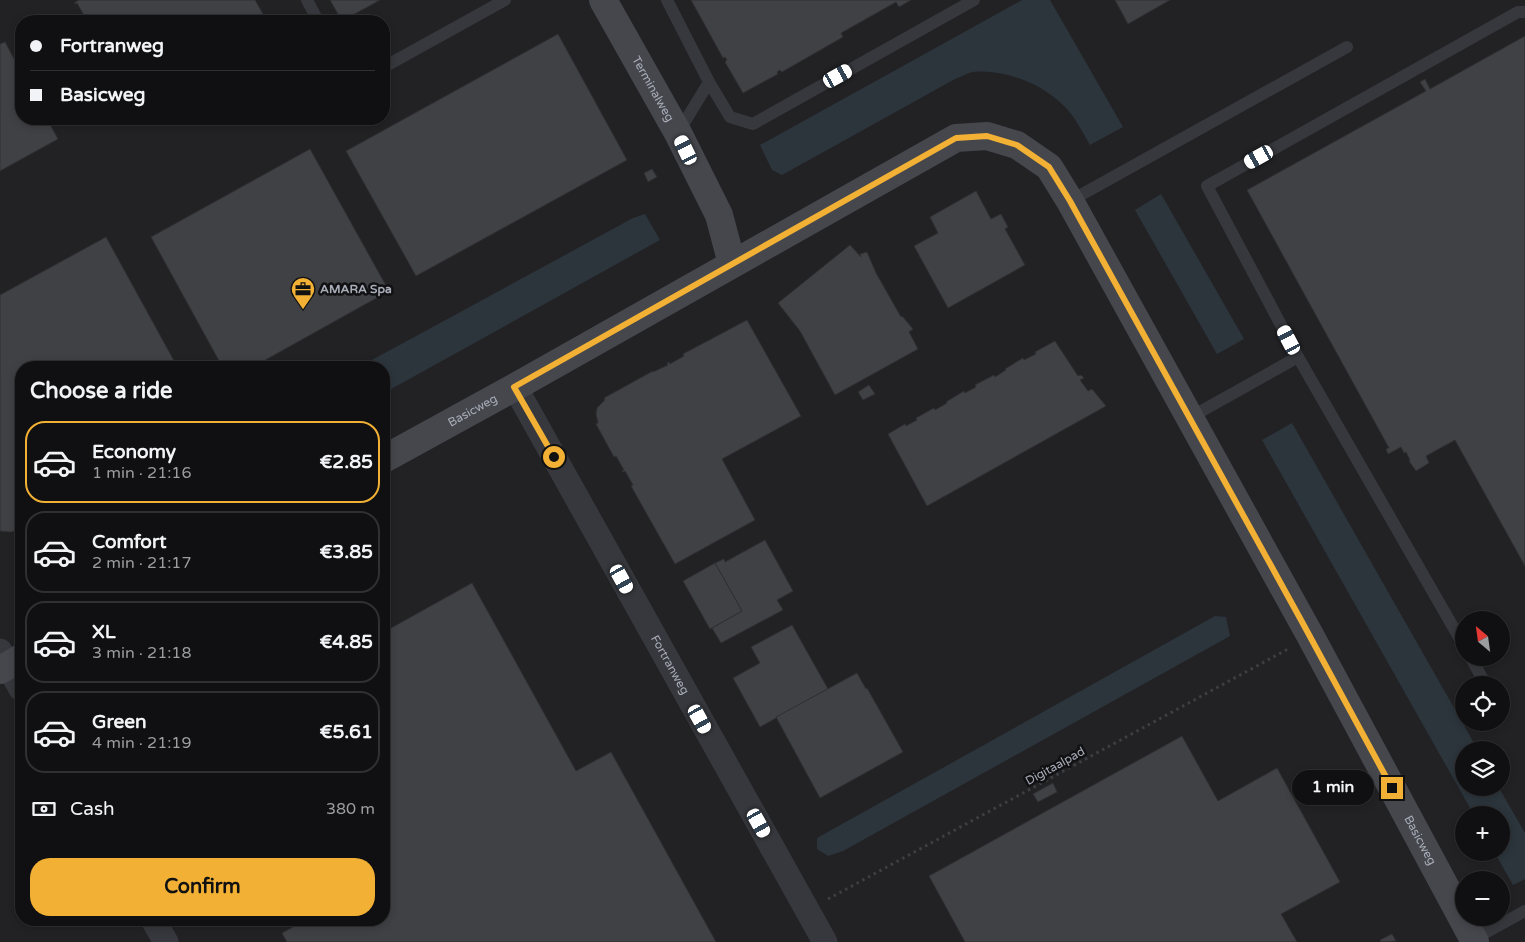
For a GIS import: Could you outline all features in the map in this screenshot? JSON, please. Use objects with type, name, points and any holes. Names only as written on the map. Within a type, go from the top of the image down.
[{"type":"street","name":"Terminalweg","points":[[603,0],[678,133],[719,215],[732,264]]},
{"type":"street","name":"Basicweg","points":[[390,456],[956,138],[987,136],[1017,145],[1049,167],[1070,201],[1475,941]]},
{"type":"street","name":"Fortranweg","points":[[514,387],[825,942]]},
{"type":"street","points":[[157,926],[166,942]]},
{"type":"lane","points":[[307,0],[315,15]]},
{"type":"lane","points":[[390,64],[505,0]]},
{"type":"lane","points":[[667,0],[709,82],[730,117],[753,124],[974,0]]},
{"type":"lane","points":[[1455,630],[1298,357],[1207,186],[1518,12],[1525,12]]},
{"type":"lane","points":[[1070,201],[1347,48]]},
{"type":"lane","points":[[678,133],[709,82]]},
{"type":"lane","points":[[1189,418],[1298,357]]},
{"type":"lane","points":[[1475,941],[1525,912]]},
{"type":"path","name":"Digitaalpad","points":[[808,910],[1310,637]]},
{"type":"shaded area","points":[[0,0],[1525,0],[1525,942],[0,942]]},
{"type":"shaded area","points":[[1022,0],[1050,0],[1123,127],[1090,145],[1078,123],[1053,96],[1032,84],[1009,75],[973,72],[955,79],[782,175],[772,170],[760,145]]},
{"type":"shaded area","points":[[1161,194],[1244,339],[1217,354],[1135,210]]},
{"type":"shaded area","points":[[645,214],[660,240],[390,390],[390,361],[370,361],[633,218]]},
{"type":"shaded area","points":[[1292,423],[1455,710],[1455,731],[1467,731],[1473,741],[1455,741],[1455,781],[1262,440]]},
{"type":"shaded area","points":[[1215,616],[1226,617],[1230,636],[843,851],[828,856],[817,849],[817,838]]},
{"type":"shaded area","points":[[1463,796],[1504,796],[1509,806],[1469,806]]},
{"type":"shaded area","points":[[1510,807],[1525,833],[1525,879],[1513,885],[1510,880],[1510,871],[1505,871],[1500,861],[1510,861]]},
{"type":"building","points":[[79,0],[255,0],[264,15],[84,15],[77,3],[74,3]]},
{"type":"building","points":[[330,0],[380,0],[353,15],[339,15]]},
{"type":"building","points":[[691,0],[911,0],[899,7],[896,2],[841,33],[843,37],[782,72],[780,70],[777,72],[778,74],[743,93],[725,62],[727,60],[725,57],[723,58]]},
{"type":"building","points":[[1115,0],[1170,0],[1128,24]]},
{"type":"building","points":[[558,34],[627,160],[416,276],[346,151]]},
{"type":"building","points":[[1525,36],[1525,566],[1455,440],[1426,456],[1429,463],[1416,471],[1409,461],[1406,452],[1404,453],[1401,447],[1388,454],[1386,449],[1389,448],[1247,190],[1426,91],[1420,82],[1425,79],[1430,89]]},
{"type":"building","points":[[5,42],[15,61],[15,125],[50,125],[58,139],[0,171],[0,44]]},
{"type":"building","points":[[310,149],[389,291],[264,361],[219,361],[151,237]]},
{"type":"building","points":[[652,169],[657,177],[648,182],[644,173]]},
{"type":"building","points":[[976,191],[991,219],[1001,214],[1008,227],[1005,229],[1025,265],[948,308],[914,246],[938,233],[930,217]]},
{"type":"building","points":[[106,237],[174,361],[15,361],[15,531],[10,532],[0,531],[0,295]]},
{"type":"building","points":[[850,245],[861,257],[860,254],[867,252],[876,273],[901,317],[913,329],[909,332],[918,349],[835,395],[800,331],[778,303]]},
{"type":"building","points":[[747,320],[801,416],[722,459],[755,520],[675,564],[631,486],[633,485],[625,471],[622,471],[624,470],[616,456],[614,457],[596,424],[598,423],[597,408],[605,400],[604,398],[653,371],[668,365],[667,363],[669,362],[670,364],[684,356],[683,354]]},
{"type":"building","points":[[1055,341],[1078,376],[1081,375],[1084,378],[1080,380],[1088,391],[1092,389],[1106,406],[927,506],[888,434],[905,424],[906,426],[917,420],[916,418],[934,408],[935,410],[964,391],[965,393],[976,387],[975,385],[994,375],[995,377],[1023,358],[1024,360],[1036,354],[1035,352]]},
{"type":"building","points":[[869,385],[875,394],[863,400],[858,392]]},
{"type":"building","points":[[765,540],[793,591],[777,600],[783,610],[721,643],[712,628],[742,611],[715,563],[724,559],[725,562]]},
{"type":"building","points":[[715,563],[742,611],[710,629],[683,581]]},
{"type":"building","points":[[472,583],[576,771],[611,752],[716,942],[287,942],[282,933],[295,926],[390,926],[390,629]]},
{"type":"building","points":[[792,625],[828,689],[760,727],[733,678],[760,663],[751,647]]},
{"type":"building","points":[[857,673],[903,752],[820,798],[776,717]]},
{"type":"building","points":[[1182,736],[1218,801],[1277,768],[1340,882],[1281,914],[1297,942],[965,942],[929,876]]},
{"type":"building","points":[[1053,783],[1057,792],[1038,802],[1033,794]]},
{"type":"building","points":[[1392,934],[1396,941],[1381,942],[1380,940]]},
{"type":"place","name":"AMARA Spa","points":[[303,310]]},
{"type":"route","points":[[554,457],[514,387],[956,138],[987,136],[1017,145],[1049,167],[1070,201],[1392,788]]}]
